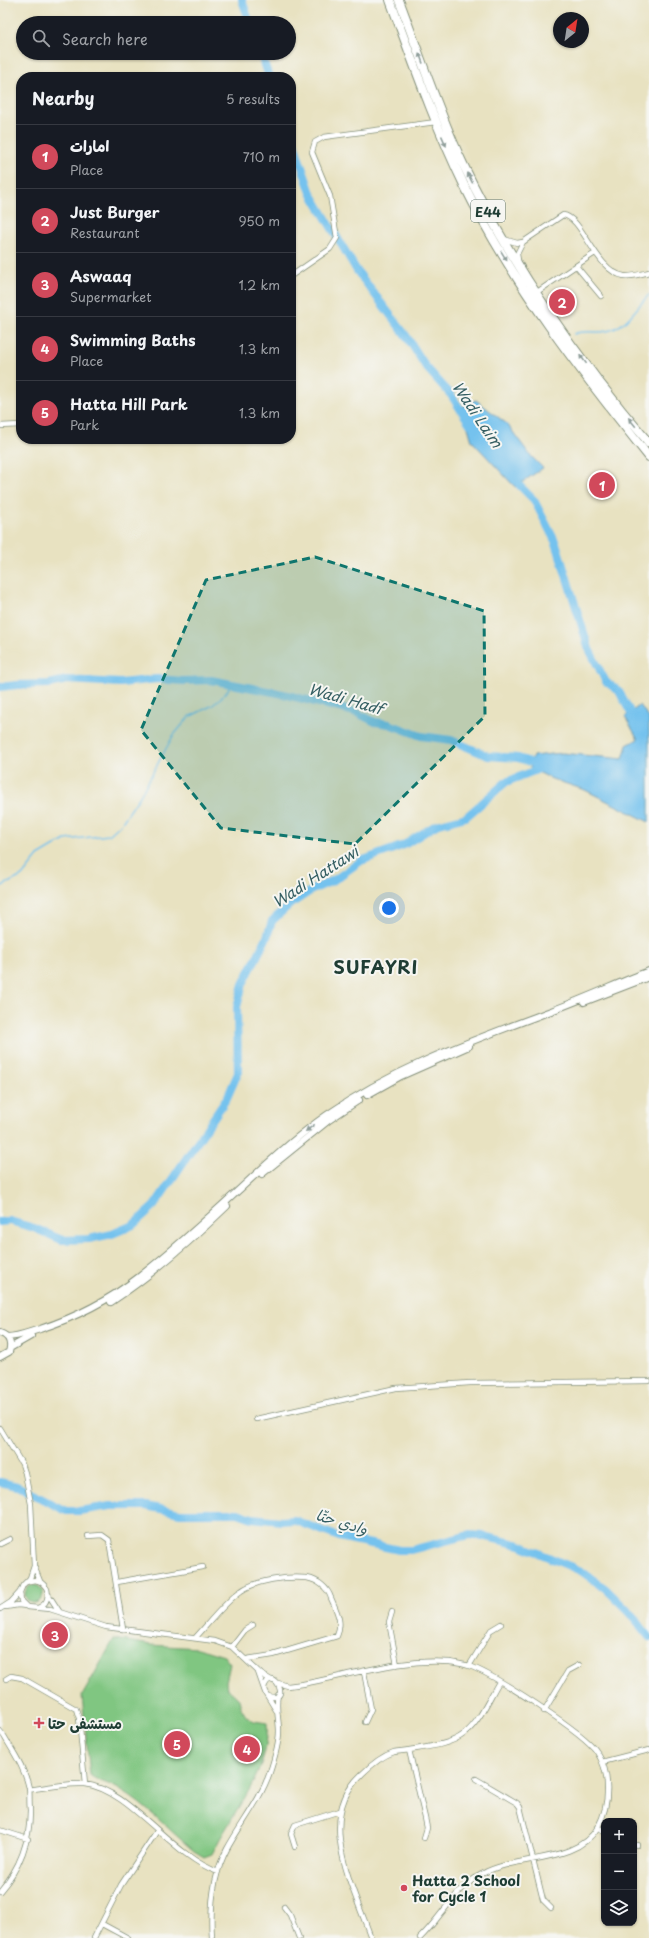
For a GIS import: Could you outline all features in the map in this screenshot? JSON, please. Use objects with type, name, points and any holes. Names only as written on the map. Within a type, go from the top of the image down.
[{"type":"highway","name":"E44","points":[[390,0],[436,122],[464,186],[496,244],[548,327],[649,457]]},
{"type":"highway","name":"E44","points":[[399,0],[439,107],[463,163],[504,239],[537,292],[583,359],[615,402],[649,443]]},
{"type":"highway","points":[[591,384],[592,381],[596,382],[606,396],[615,402]]},
{"type":"main road","points":[[7,1337],[18,1336],[74,1317],[101,1303],[128,1286],[176,1247],[303,1133],[347,1102],[390,1078],[467,1042],[552,1011],[649,971]]},
{"type":"main road","points":[[1,1358],[10,1348],[30,1336],[90,1314],[129,1290],[177,1252],[266,1171],[329,1120],[358,1100],[401,1076],[469,1046],[649,977]]},
{"type":"main road","points":[[0,1333],[10,1340],[10,1348]]},
{"type":"street","points":[[296,273],[330,249],[337,238],[330,196],[312,152],[315,142],[324,137],[436,122]]},
{"type":"street","points":[[504,239],[517,244],[523,242],[560,216],[566,215],[574,221],[596,253],[614,272],[624,276],[632,276],[649,272]]},
{"type":"street","points":[[518,261],[517,254],[523,242]]},
{"type":"street","points":[[537,292],[596,253]]},
{"type":"street","points":[[576,266],[601,296]]},
{"type":"street","points":[[0,426],[16,425]]},
{"type":"street","points":[[256,1420],[396,1388],[470,1383],[649,1381]]},
{"type":"street","points":[[0,1428],[22,1464],[26,1479],[31,1504],[34,1566],[40,1582],[47,1589],[48,1594],[60,1612]]},
{"type":"street","points":[[88,1536],[102,1535],[109,1540],[117,1582],[123,1630]]},
{"type":"street","points":[[0,1544],[10,1539]]},
{"type":"street","points":[[2,1608],[20,1592],[27,1582],[34,1566]]},
{"type":"street","points":[[117,1582],[203,1567]]},
{"type":"street","points":[[196,1637],[241,1591],[258,1583],[307,1578],[319,1583],[329,1592],[341,1627],[337,1636],[273,1655],[247,1659]]},
{"type":"street","points":[[27,1582],[35,1580],[40,1582]]},
{"type":"street","points":[[20,1592],[22,1601],[27,1607]]},
{"type":"street","points":[[38,1608],[45,1604],[48,1594]]},
{"type":"street","points":[[2,1608],[18,1605],[38,1608],[60,1612],[88,1622],[123,1630],[196,1637],[215,1641],[232,1647],[247,1659],[257,1670],[280,1687],[277,1712],[279,1732],[270,1772],[255,1804],[226,1851],[218,1872],[212,1898],[212,1938]]},
{"type":"street","points":[[392,1612],[389,1622],[397,1665]]},
{"type":"street","points":[[469,1666],[491,1630],[501,1624]]},
{"type":"street","points":[[232,1647],[245,1630],[254,1625]]},
{"type":"street","points":[[264,1689],[268,1682],[275,1682],[288,1686],[397,1665],[428,1661],[469,1666],[499,1682],[590,1743],[602,1762],[608,1783],[607,1800],[597,1827],[580,1845],[556,1856],[497,1867],[483,1873],[468,1883],[452,1899],[421,1938]]},
{"type":"street","points":[[544,1711],[568,1670],[579,1665]]},
{"type":"street","points":[[257,1670],[264,1689],[277,1712]]},
{"type":"street","points":[[364,1672],[371,1709],[365,1722]]},
{"type":"street","points":[[6,1679],[11,1676],[22,1678],[76,1709],[79,1718],[85,1784]]},
{"type":"street","points":[[372,1938],[339,1844],[340,1811],[346,1796],[356,1779],[373,1764],[395,1752],[449,1742],[466,1733],[473,1726],[499,1682]]},
{"type":"street","points":[[268,1696],[273,1697],[279,1694],[288,1686]]},
{"type":"street","points":[[0,1731],[21,1764],[29,1790],[30,1826],[24,1854],[0,1891]]},
{"type":"street","points":[[408,1750],[427,1828],[424,1838]]},
{"type":"street","points":[[602,1762],[649,1750]]},
{"type":"street","points":[[476,1779],[520,1807],[543,1900],[551,1908]]},
{"type":"street","points":[[29,1790],[65,1784],[85,1784],[115,1796],[157,1832],[198,1863],[218,1872]]},
{"type":"street","points":[[295,1847],[291,1834],[295,1825],[340,1811]]},
{"type":"street","points":[[597,1827],[601,1829]]},
{"type":"street","points":[[0,1830],[28,1838]]},
{"type":"street","points":[[94,1938],[121,1885],[157,1832]]},
{"type":"street","points":[[284,1907],[290,1915],[299,1938]]},
{"type":"street","points":[[102,1924],[128,1938]]},
{"type":"highlighted area","points":[[315,557],[484,611],[485,716],[355,844],[221,828],[141,730],[206,580]]},
{"type":"green space","points":[[30,1585],[38,1585],[43,1590],[41,1601],[38,1603],[30,1603],[25,1598],[25,1590]]},
{"type":"green space","points":[[114,1639],[151,1645],[198,1648],[224,1656],[230,1664],[226,1682],[227,1688],[239,1699],[241,1708],[246,1716],[254,1721],[267,1723],[267,1741],[257,1775],[212,1854],[204,1857],[194,1851],[130,1796],[90,1775],[82,1696]]},
{"type":"water","points":[[476,400],[507,424],[530,455],[543,468],[515,487],[472,441],[462,407]]},
{"type":"water","points":[[640,705],[649,718],[649,822],[585,790],[552,779],[530,768],[533,756],[562,753],[623,759],[627,745],[638,739],[625,717]]},
{"type":"waterway","name":"Wadi Laim","points":[[242,0],[248,16]]},
{"type":"waterway","name":"Wadi Laim","points":[[263,60],[267,72]]},
{"type":"waterway","name":"Wadi Laim","points":[[296,150],[311,193],[357,271],[407,337],[426,367],[451,395],[470,424]]},
{"type":"waterway","points":[[574,334],[582,332],[603,332],[620,326],[649,295]]},
{"type":"waterway","name":"Wadi Laim","points":[[513,475],[520,486],[534,500],[556,543],[589,649],[606,682],[619,691],[635,721]]},
{"type":"waterway","name":"Wadi Hadf","points":[[0,687],[49,684],[67,680],[121,683],[157,679],[183,681],[211,680],[283,694],[343,709],[357,713],[375,722],[389,724],[421,736],[451,740],[488,756],[518,758],[542,766]]},
{"type":"waterway","points":[[0,887],[22,876],[38,856],[65,840],[109,835],[121,824],[140,796],[173,736],[189,717],[213,705],[226,693],[232,683]]},
{"type":"waterway","name":"Wadi Hattawi","points":[[0,1222],[10,1221],[34,1228],[62,1240],[89,1239],[112,1234],[133,1225],[154,1206],[227,1098],[238,1073],[237,1007],[243,984],[267,937],[272,921],[288,906],[312,890],[334,880],[361,861],[404,845],[436,825],[466,817],[506,782],[544,767]]},
{"type":"waterway","name":"وادي حتّا","points":[[0,1482],[17,1486],[66,1511],[79,1511],[110,1506],[146,1506],[180,1513],[238,1513],[252,1518],[281,1521],[294,1520],[339,1537],[399,1550],[411,1550],[469,1535],[483,1536],[520,1545],[581,1571],[606,1589],[632,1615],[649,1637]]},
{"type":"place","name":"Just Burger","points":[[562,302]]},
{"type":"place","name":"امارات","points":[[602,485]]},
{"type":"place","name":"Aswaaq","points":[[55,1635]]},
{"type":"place","name":"مستشفى حتا","points":[[39,1723]]},
{"type":"place","name":"Hatta Hill Park","points":[[177,1744]]},
{"type":"place","name":"Swimming Baths","points":[[247,1749]]},
{"type":"place","name":"Hatta 2 School for Cycle 1","points":[[404,1888]]},
{"type":"district","name":"SUFAYRI","points":[[376,966]]}]
